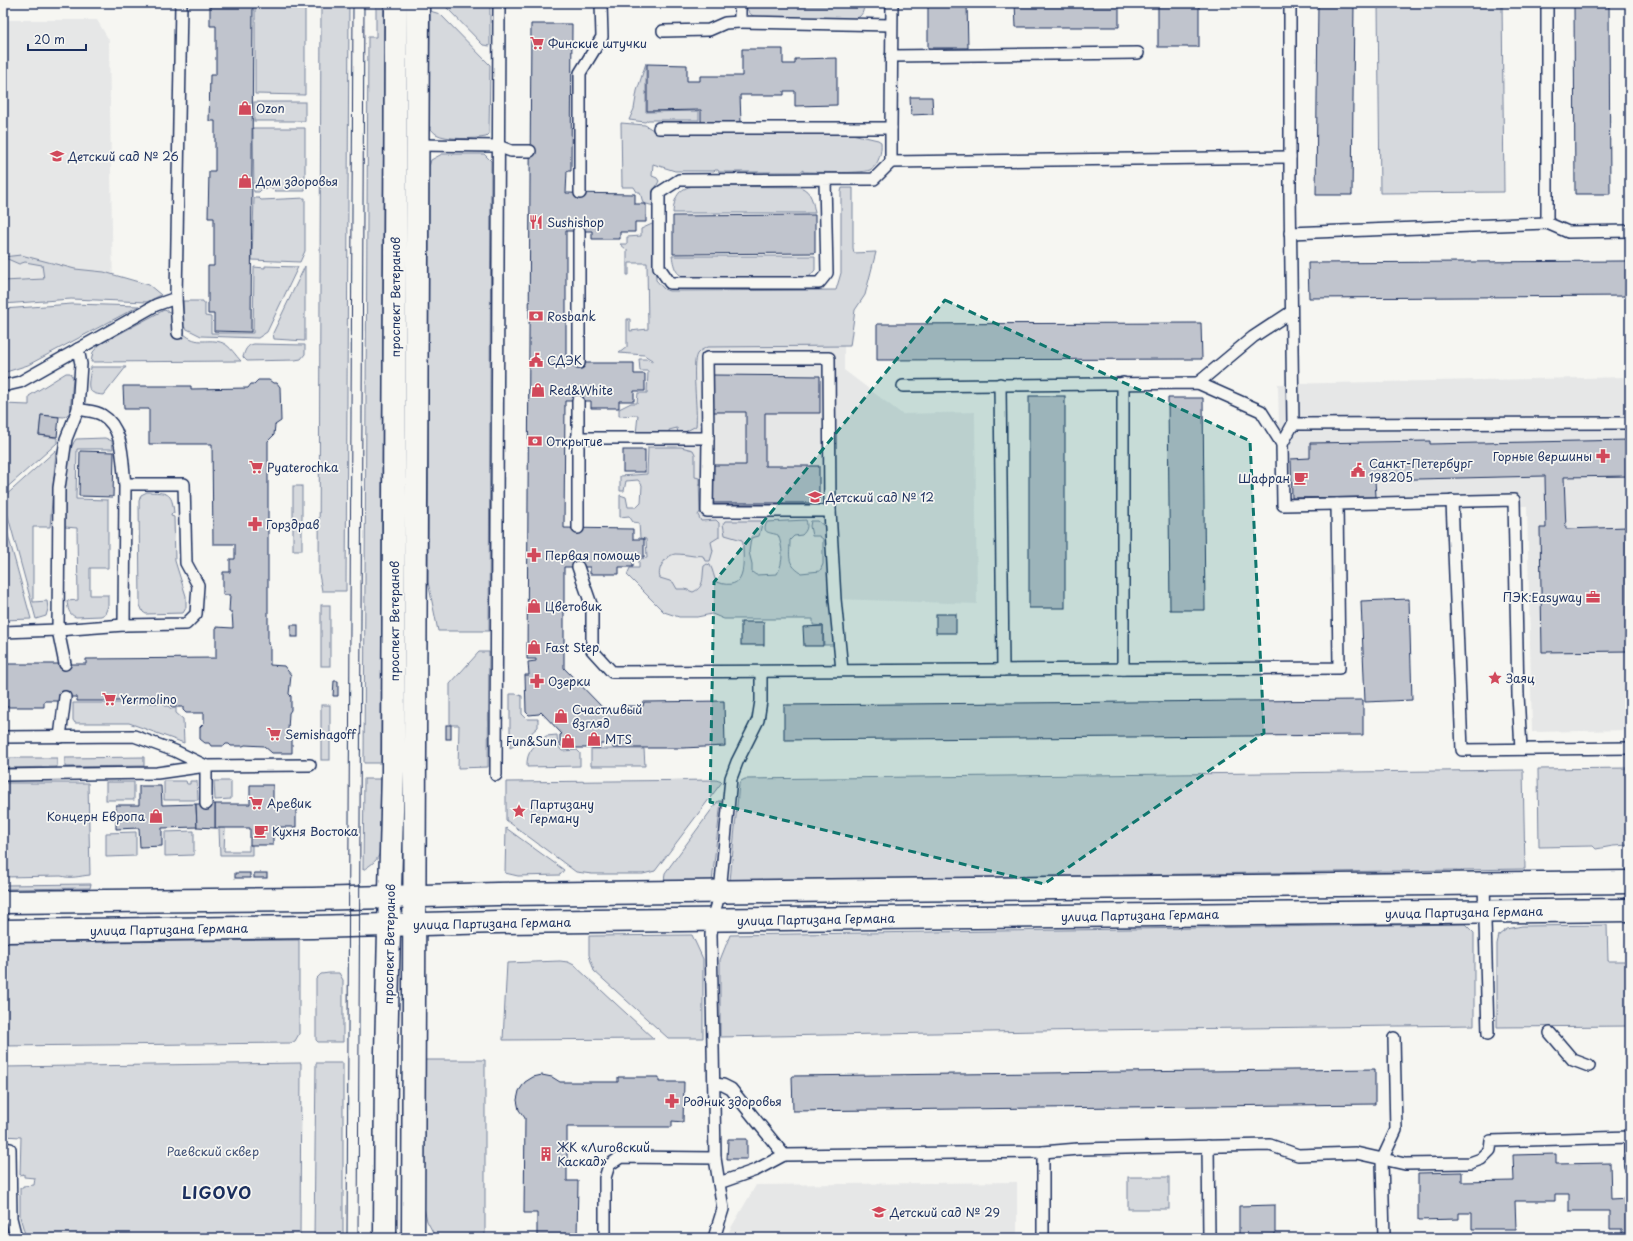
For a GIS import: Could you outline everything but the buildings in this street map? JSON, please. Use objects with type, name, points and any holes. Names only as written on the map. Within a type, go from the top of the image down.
[{"type":"main road","name":"проспект Ветеранов","points":[[385,1238],[386,1052],[393,771],[396,3]]},
{"type":"main road","name":"проспект Ветеранов","points":[[413,1238],[418,3]]},
{"type":"main road","points":[[3,902],[1630,882]]},
{"type":"main road","name":"улица Партизана Германа","points":[[3,931],[712,920],[1630,910]]},
{"type":"lane","points":[[178,334],[176,298],[181,3]]},
{"type":"lane","points":[[496,775],[499,3]]},
{"type":"lane","points":[[580,193],[575,151],[580,73],[602,37],[601,3]]},
{"type":"lane","points":[[740,3],[740,22]]},
{"type":"lane","points":[[891,162],[892,3]]},
{"type":"lane","points":[[1290,3],[1290,233],[1293,424],[1282,444],[1283,505],[1514,500],[1518,695],[1521,749]]},
{"type":"lane","points":[[1547,3],[1547,223]]},
{"type":"lane","points":[[663,31],[709,30],[725,23],[740,22],[891,26]]},
{"type":"lane","points":[[891,56],[1138,54]]},
{"type":"lane","points":[[659,128],[891,128]]},
{"type":"lane","points":[[418,145],[498,146],[511,151],[530,151]]},
{"type":"lane","points":[[825,180],[827,273],[819,283],[670,283],[659,267],[659,192],[679,180],[874,179],[891,162],[1290,157]]},
{"type":"lane","points":[[1290,233],[1547,223],[1568,232],[1630,231]]},
{"type":"lane","points":[[579,231],[579,363]]},
{"type":"lane","points":[[3,386],[20,382],[156,305],[176,298]]},
{"type":"lane","points":[[1198,383],[1253,337],[1291,312]]},
{"type":"lane","points":[[65,664],[58,630],[59,488],[66,440],[78,409],[81,364],[78,349]]},
{"type":"lane","points":[[830,511],[707,511],[707,358],[829,358],[830,511],[835,599],[842,670]]},
{"type":"lane","points":[[1123,383],[1123,669]]},
{"type":"lane","points":[[903,386],[1198,383],[1261,411],[1282,444]]},
{"type":"lane","points":[[1000,384],[1003,670]]},
{"type":"lane","points":[[578,401],[578,528]]},
{"type":"lane","points":[[78,409],[101,414],[114,424],[119,439],[125,484],[124,625]]},
{"type":"lane","points":[[1293,424],[1630,423]]},
{"type":"lane","points":[[577,438],[708,438]]},
{"type":"lane","points":[[3,632],[124,625],[186,624],[196,614],[198,585],[186,563],[184,484],[125,484]]},
{"type":"lane","points":[[1452,501],[1462,750],[1630,748]]},
{"type":"lane","points":[[578,566],[592,606],[592,650],[612,672],[1339,668],[1337,504]]},
{"type":"lane","points":[[714,1238],[723,1209],[715,1158],[712,920],[720,892],[731,778],[737,762],[758,720],[762,701],[762,672]]},
{"type":"lane","points":[[60,736],[65,697]]},
{"type":"lane","points":[[3,737],[134,736],[175,751],[206,766]]},
{"type":"lane","points":[[3,775],[157,773],[206,766],[310,765]]},
{"type":"lane","points":[[206,766],[206,804]]},
{"type":"lane","points":[[1484,884],[1488,1034]]},
{"type":"lane","points":[[1550,1033],[1573,1060],[1589,1066]]},
{"type":"lane","points":[[1384,1238],[1382,1160],[1396,1130],[1394,1038]]},
{"type":"lane","points":[[714,1084],[724,1085],[731,1089],[784,1155]]},
{"type":"lane","points":[[719,1183],[756,1170],[784,1155],[1043,1152],[1078,1149],[1270,1145],[1298,1155],[1356,1153],[1405,1164],[1470,1163],[1481,1159],[1490,1150],[1491,1141],[1630,1137],[1630,1165]]},
{"type":"lane","points":[[1208,1146],[1209,1238]]},
{"type":"lane","points":[[3,1148],[10,1149],[7,1218],[16,1238]]},
{"type":"lane","points":[[1043,1152],[1043,1238]]},
{"type":"lane","points":[[605,1238],[605,1178],[609,1165],[621,1157],[715,1158]]},
{"type":"highlighted area","points":[[945,300],[1250,441],[1264,733],[1044,884],[710,802],[714,582]]},
{"type":"shaded area","name":"Детский сад № 26","points":[[3,20],[97,20],[109,40],[113,292],[3,292]]},
{"type":"shaded area","name":"Детский сад № 12","points":[[844,326],[844,370],[902,414],[975,412],[977,604],[835,599],[653,602],[654,330]]},
{"type":"shaded area","points":[[1630,377],[1630,730],[1532,732],[1527,506],[1281,512],[1278,384]]},
{"type":"shaded area","name":"Детский сад № 29","points":[[1017,1182],[1017,1238],[725,1238],[756,1185]]},
{"type":"green space","points":[[321,3],[349,3],[346,591],[322,591],[319,574]]},
{"type":"green space","points":[[376,3],[384,3],[381,763],[364,763],[368,37],[376,37]]},
{"type":"green space","points":[[446,3],[490,3],[490,46],[483,45],[447,8]]},
{"type":"green space","points":[[746,3],[796,3],[796,6],[864,6],[861,15],[854,19],[755,17],[748,11]]},
{"type":"green space","points":[[1378,3],[1502,3],[1504,192],[1380,193]]},
{"type":"green space","points":[[255,6],[305,6],[305,95],[255,94]]},
{"type":"green space","points":[[430,11],[440,14],[490,65],[489,134],[486,137],[468,139],[440,136],[432,131],[430,127]]},
{"type":"green space","points":[[646,63],[646,112],[699,111],[699,120],[648,120],[645,122],[629,120],[634,109],[637,91]]},
{"type":"green space","points":[[254,102],[305,102],[305,121],[254,121]]},
{"type":"green space","points":[[621,123],[645,125],[658,133],[852,134],[878,140],[881,142],[881,149],[878,161],[873,168],[870,170],[857,172],[803,172],[803,170],[800,172],[719,172],[718,170],[675,171],[653,164],[652,176],[657,178],[659,181],[656,187],[654,206],[643,203],[640,192],[637,192],[634,187],[622,187]]},
{"type":"green space","points":[[253,128],[305,128],[305,191],[275,191],[272,188],[254,192]]},
{"type":"green space","points":[[442,154],[484,154],[491,161],[489,631],[438,631],[428,582],[429,167],[431,160]]},
{"type":"green space","points":[[694,186],[800,187],[809,194],[813,201],[815,213],[673,213],[674,203],[681,191]]},
{"type":"green space","points":[[842,188],[853,188],[854,253],[876,252],[865,295],[855,310],[850,346],[707,347],[697,354],[695,359],[696,426],[685,432],[678,433],[677,428],[669,430],[670,436],[636,434],[638,415],[619,416],[619,409],[631,403],[637,403],[638,393],[647,393],[648,371],[640,371],[639,359],[647,359],[652,362],[652,360],[644,355],[619,353],[627,347],[627,319],[630,319],[630,331],[648,329],[647,263],[629,263],[629,275],[627,275],[627,250],[620,244],[627,244],[627,237],[641,236],[641,229],[652,224],[655,225],[656,280],[664,289],[669,291],[836,290],[841,273]]},
{"type":"green space","points":[[254,198],[259,198],[261,200],[305,198],[305,251],[300,262],[252,260]]},
{"type":"green space","points":[[21,255],[75,269],[104,272],[149,285],[161,295],[147,302],[71,299],[3,304],[3,281],[44,279],[42,265],[25,262],[19,264],[3,257]]},
{"type":"green space","points":[[672,256],[815,256],[815,270],[809,277],[690,278],[682,276],[676,271]]},
{"type":"green space","points":[[265,266],[298,267],[267,332],[258,338],[201,336],[183,327],[183,301],[203,301],[203,303],[205,303],[205,316],[211,317],[211,333],[253,333],[254,267],[265,268]]},
{"type":"green space","points":[[305,266],[305,341],[274,339],[273,333]]},
{"type":"green space","points":[[72,304],[139,306],[28,365],[3,373],[3,309]]},
{"type":"green space","points":[[164,310],[170,312],[173,335],[183,335],[183,333],[193,340],[218,341],[226,344],[241,361],[91,362],[93,352],[100,344]]},
{"type":"green space","points":[[254,344],[305,345],[305,354],[301,359],[295,360],[247,361],[243,357],[245,352],[248,347]]},
{"type":"green space","points":[[91,367],[126,367],[104,395],[93,393],[90,390],[89,383]]},
{"type":"green space","points":[[66,373],[70,373],[73,378],[70,413],[64,417],[41,415],[39,435],[57,438],[57,443],[3,491],[3,404],[29,405],[29,396]]},
{"type":"green space","points":[[105,438],[112,441],[113,449],[77,449],[76,499],[108,500],[108,568],[90,568],[90,595],[108,595],[108,606],[105,614],[101,616],[76,617],[70,612],[67,601],[78,600],[77,528],[65,527],[67,468],[72,447],[76,439]]},
{"type":"green space","points":[[648,447],[681,447],[693,450],[695,454],[695,477],[699,478],[700,512],[698,515],[701,521],[716,520],[719,523],[719,537],[711,542],[713,551],[710,561],[705,561],[703,556],[682,554],[671,555],[665,560],[661,567],[659,574],[660,578],[673,582],[677,589],[685,589],[693,592],[700,587],[703,578],[704,566],[707,564],[711,567],[716,582],[726,584],[734,583],[739,580],[743,567],[743,543],[742,540],[725,535],[723,524],[725,521],[761,521],[762,524],[759,536],[751,538],[749,552],[752,572],[756,575],[777,574],[781,565],[782,549],[780,540],[778,535],[766,531],[765,526],[767,522],[806,520],[807,527],[804,533],[802,535],[794,536],[790,540],[790,559],[793,566],[801,573],[820,571],[823,564],[823,539],[819,536],[812,536],[810,526],[811,521],[818,521],[828,529],[830,596],[828,601],[835,645],[824,645],[823,626],[813,625],[813,619],[724,619],[712,614],[697,617],[679,617],[664,612],[627,575],[630,568],[639,568],[639,559],[647,558],[646,539],[640,538],[639,523],[633,522],[629,516],[620,517],[620,495],[626,497],[628,507],[637,507],[641,503],[642,485],[638,480],[626,481],[624,491],[620,491],[620,476],[647,474]]},
{"type":"green space","points":[[56,450],[50,527],[33,527],[33,602],[47,601],[48,609],[46,616],[36,619],[3,498]]},
{"type":"green space","points":[[293,486],[302,486],[302,550],[293,550]]},
{"type":"green space","points":[[147,492],[164,493],[170,497],[172,501],[174,513],[172,513],[171,516],[174,517],[175,561],[186,596],[186,608],[183,613],[146,614],[143,612],[140,605],[139,501],[141,495]]},
{"type":"green space","points":[[3,517],[31,619],[3,620]]},
{"type":"green space","points":[[321,605],[330,605],[330,666],[321,666]]},
{"type":"green space","points":[[479,652],[489,652],[488,767],[458,768],[459,725],[450,725],[450,684]]},
{"type":"green space","points":[[510,694],[522,696],[522,714],[527,719],[538,719],[538,727],[520,743],[510,748]]},
{"type":"green space","points":[[73,703],[164,703],[165,706],[168,706],[171,709],[176,708],[176,713],[183,719],[184,743],[129,723],[75,723],[73,720]]},
{"type":"green space","points":[[321,705],[330,705],[330,760],[321,760]]},
{"type":"green space","points":[[557,735],[558,746],[562,751],[577,750],[580,753],[580,766],[527,767],[528,756],[532,749],[546,736]]},
{"type":"green space","points":[[591,749],[644,749],[645,766],[591,766]]},
{"type":"green space","points":[[144,757],[144,766],[65,767],[65,758]]},
{"type":"green space","points":[[3,758],[57,758],[57,767],[3,768]]},
{"type":"green space","points":[[1630,768],[1630,845],[1596,849],[1593,846],[1539,847],[1538,769]]},
{"type":"green space","points":[[1523,770],[1525,869],[730,881],[739,784],[745,779]]},
{"type":"green space","points":[[364,779],[381,779],[382,829],[381,849],[379,855],[374,862],[363,870]]},
{"type":"green space","points":[[716,780],[722,782],[655,871],[643,874],[592,874],[576,872],[506,820],[506,782]]},
{"type":"green space","points":[[164,781],[186,781],[187,784],[190,784],[190,781],[197,781],[198,800],[164,800]]},
{"type":"green space","points":[[214,781],[231,781],[231,799],[215,800]]},
{"type":"green space","points":[[106,782],[134,782],[134,800],[106,800]]},
{"type":"green space","points":[[3,783],[88,783],[90,875],[72,877],[3,877]]},
{"type":"green space","points":[[718,801],[721,801],[712,882],[664,882],[665,873]]},
{"type":"green space","points":[[219,828],[225,828],[224,851],[249,851],[249,845],[252,845],[252,855],[220,855]]},
{"type":"green space","points":[[506,828],[564,870],[560,875],[518,876],[505,873]]},
{"type":"green space","points":[[194,831],[194,855],[165,856],[165,832]]},
{"type":"green space","points":[[136,832],[136,856],[106,857],[106,833]]},
{"type":"green space","points":[[91,884],[90,888],[3,889],[3,885]]},
{"type":"green space","points":[[1465,924],[1474,933],[1474,1025],[720,1037],[720,960],[730,935]]},
{"type":"green space","points":[[1607,925],[1608,961],[1630,961],[1630,1026],[1497,1027],[1497,944],[1499,935],[1507,929],[1522,926]]},
{"type":"green space","points":[[692,935],[703,959],[703,1038],[668,1038],[594,971],[589,955],[589,936]]},
{"type":"green space","points":[[299,940],[299,1034],[295,1041],[291,1043],[3,1046],[3,943]]},
{"type":"green space","points":[[568,962],[574,965],[654,1039],[503,1040],[507,963]]},
{"type":"green space","points":[[339,973],[343,980],[343,1042],[318,1042],[316,1040],[316,979],[321,974]]},
{"type":"green space","points":[[425,1060],[485,1060],[485,1238],[436,1238],[427,1221],[424,1207]]},
{"type":"green space","name":"Раевский сквер","points":[[301,1063],[300,1238],[26,1238],[20,1217],[20,1188],[23,1188],[23,1186],[34,1185],[35,1178],[24,1177],[24,1174],[20,1175],[21,1137],[3,1136],[3,1067]]},
{"type":"green space","points":[[316,1063],[343,1063],[343,1238],[314,1238]]},
{"type":"green space","points":[[1128,1177],[1169,1177],[1169,1209],[1128,1209]]},
{"type":"tram line","points":[[347,1238],[353,3]]},
{"type":"tram line","points":[[358,1238],[364,3]]},
{"type":"place","name":"Финские штучки","points":[[537,43]]},
{"type":"place","name":"Ozon","points":[[245,108]]},
{"type":"place","name":"Детский сад № 26","points":[[57,156]]},
{"type":"place","name":"Дом здоровья","points":[[245,181]]},
{"type":"place","name":"Sushishop","points":[[536,222]]},
{"type":"place","name":"Rosbank","points":[[536,316]]},
{"type":"place","name":"СДЭК","points":[[536,360]]},
{"type":"place","name":"Red&White","points":[[538,390]]},
{"type":"place","name":"Открытие","points":[[535,441]]},
{"type":"place","name":"Горные вершины","points":[[1603,456]]},
{"type":"place","name":"Pyaterochka","points":[[256,467]]},
{"type":"place","name":"Санкт-Петербург 198205","points":[[1358,470]]},
{"type":"place","name":"Шафран","points":[[1301,478]]},
{"type":"place","name":"Детский сад № 12","points":[[815,497]]},
{"type":"place","name":"Горздрав","points":[[255,524]]},
{"type":"place","name":"Первая помощь","points":[[534,555]]},
{"type":"place","name":"ПЭК:Easyway","points":[[1593,597]]},
{"type":"place","name":"Цветовик","points":[[534,606]]},
{"type":"place","name":"Fast Step","points":[[534,647]]},
{"type":"place","name":"Заяц","points":[[1495,678]]},
{"type":"place","name":"Озерки","points":[[537,681]]},
{"type":"place","name":"Yermolino","points":[[109,699]]},
{"type":"place","name":"Счастливый взгляд","points":[[561,716]]},
{"type":"place","name":"Semishagoff","points":[[274,734]]},
{"type":"place","name":"MTS","points":[[594,739]]},
{"type":"place","name":"Fun&Sun","points":[[568,741]]},
{"type":"place","name":"Аревик","points":[[256,803]]},
{"type":"place","name":"Партизану Герману","points":[[519,811]]},
{"type":"place","name":"Концерн Европа","points":[[156,816]]},
{"type":"place","name":"Кухня Востока","points":[[261,831]]},
{"type":"place","name":"Родник здоровья","points":[[672,1101]]},
{"type":"place","name":"ЖК «Лиговский Каскад»","points":[[546,1154]]},
{"type":"place","name":"Детский сад № 29","points":[[879,1212]]},
{"type":"district","name":"LIGOVO","points":[[217,1192]]}]
